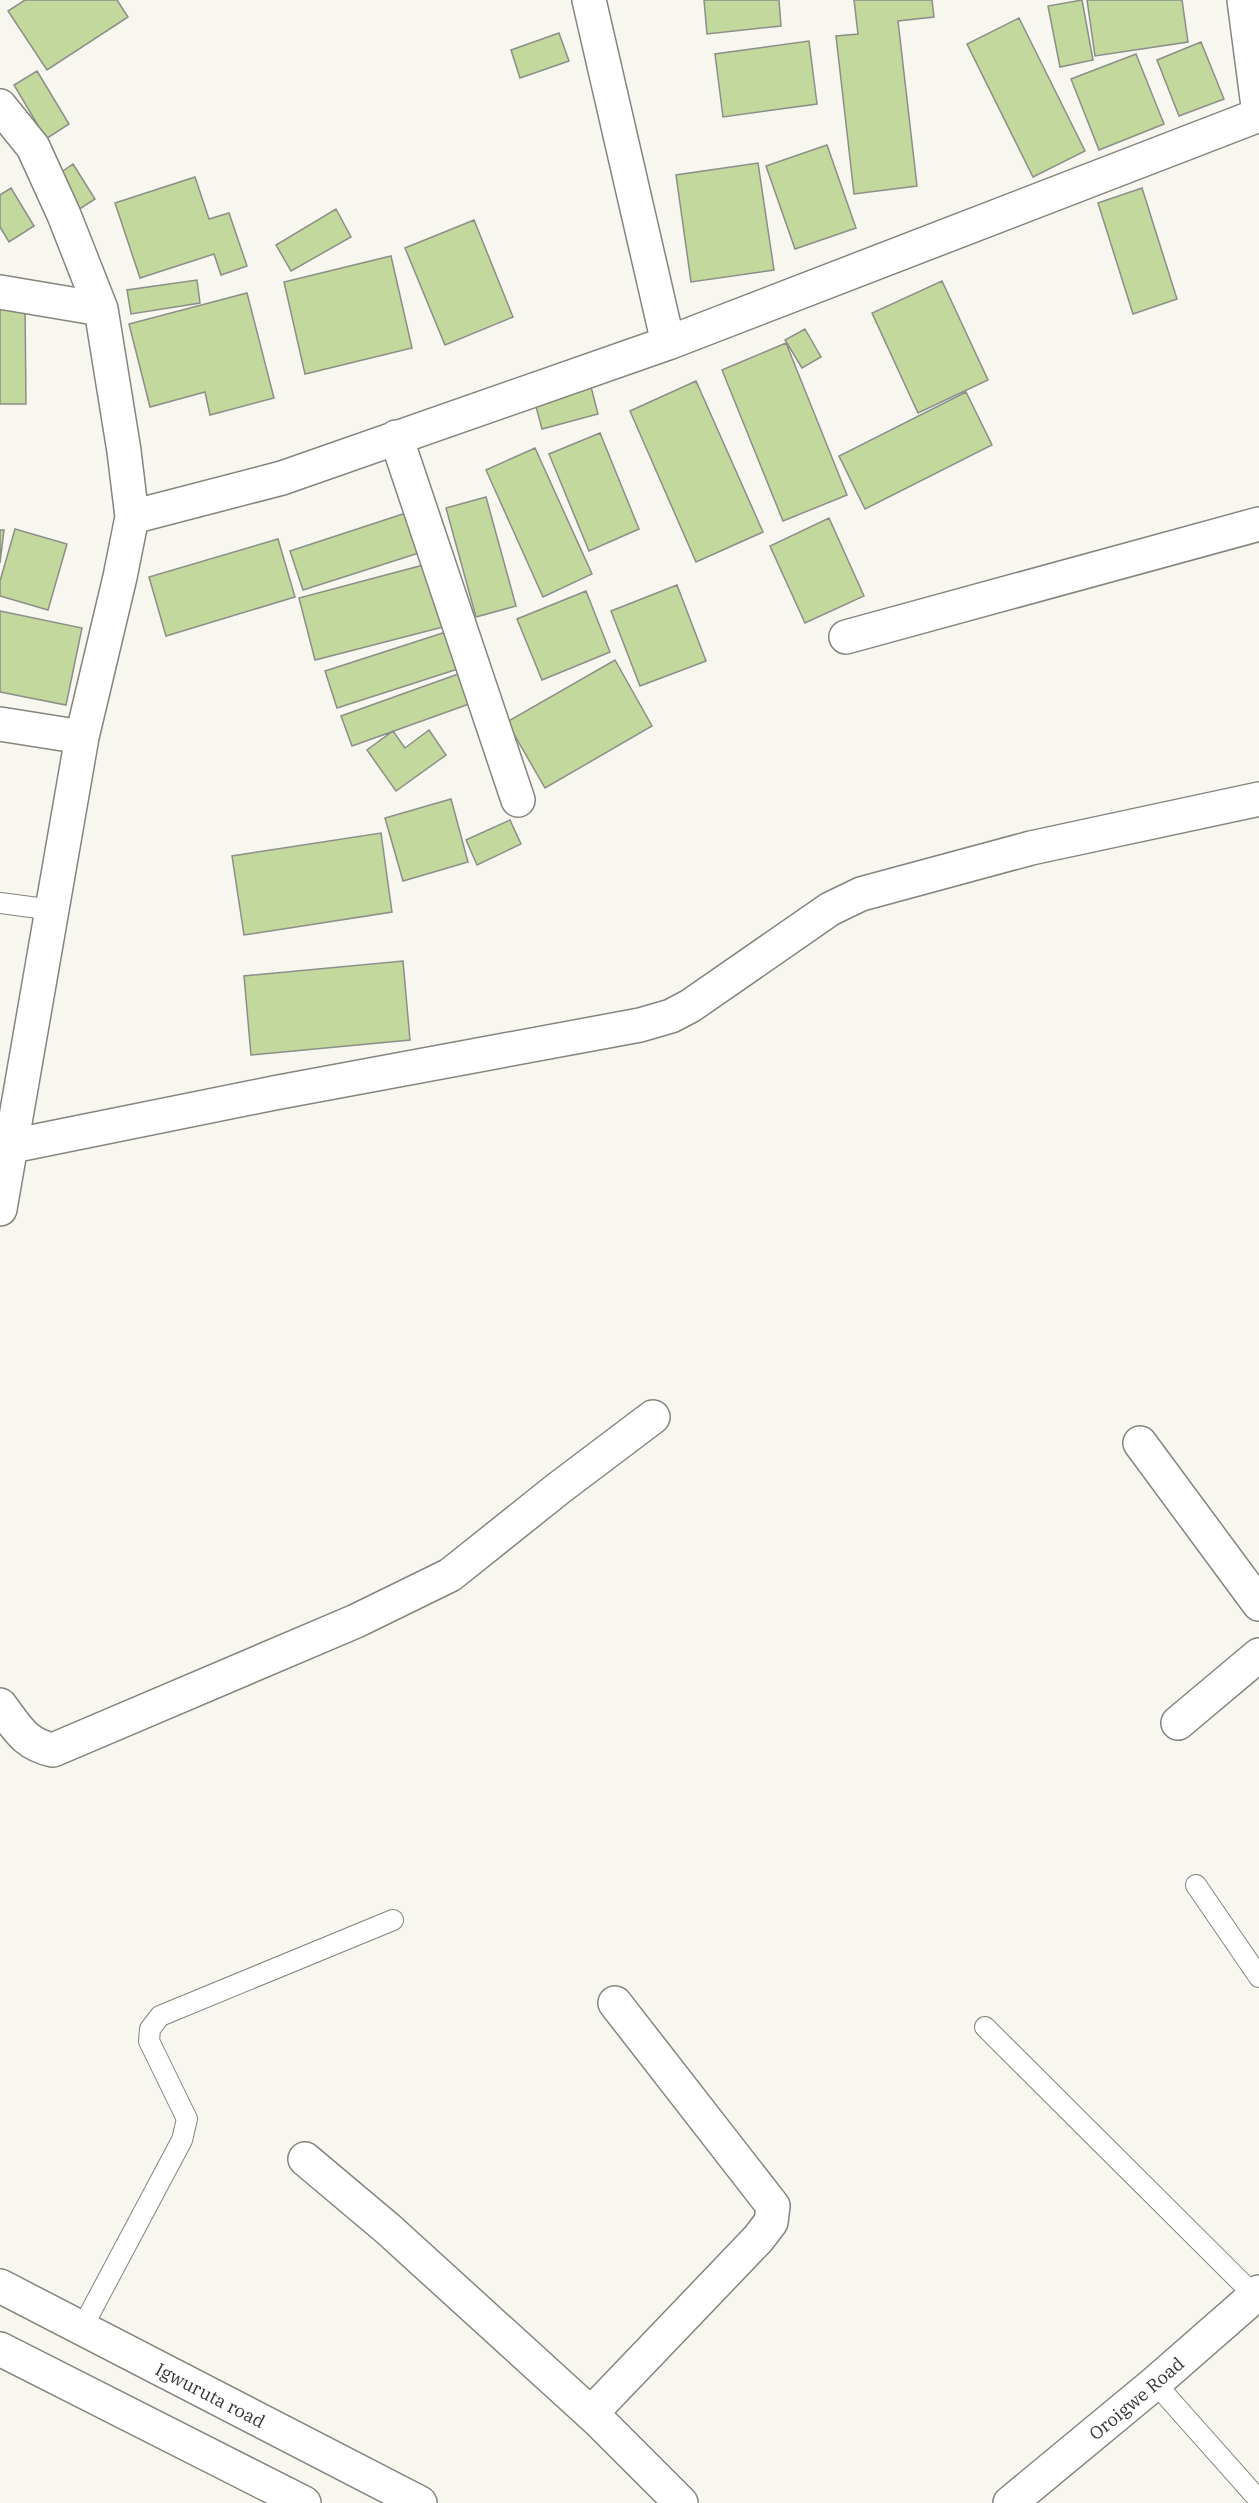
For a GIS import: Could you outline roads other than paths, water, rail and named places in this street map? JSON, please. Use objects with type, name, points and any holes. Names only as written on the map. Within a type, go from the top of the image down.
[{"type":"street","points":[[589,0],[668,343]]},
{"type":"street","points":[[132,517],[282,478],[668,343],[1259,115],[1244,0]]},
{"type":"street","points":[[0,106],[33,147],[64,215],[101,309],[124,451],[132,517],[82,736],[0,1209]]},
{"type":"street","points":[[0,292],[101,309]]},
{"type":"street","points":[[396,437],[518,800]]},
{"type":"street","points":[[846,638],[1259,524]]},
{"type":"street","points":[[0,724],[82,736]]},
{"type":"street","points":[[12,1146],[274,1093],[640,1025],[671,1016],[690,1006],[830,909],[861,894],[1031,848],[1259,799]]},
{"type":"street","points":[[0,1704],[25,1737],[36,1747],[52,1750],[345,1626],[450,1575],[652,1418]]},
{"type":"street","points":[[1140,1443],[1259,1604]]},
{"type":"street","points":[[1178,1723],[1259,1656]]},
{"type":"street","points":[[599,2421],[597,2412],[600,2404],[758,2239],[771,2222],[774,2213],[773,2206],[615,2003]]},
{"type":"street","points":[[304,2159],[387,2228],[599,2421],[681,2503]]},
{"type":"street","name":"Igwuruta road","points":[[0,2286],[420,2503]]},
{"type":"street","name":"Oroigwe Road","points":[[1010,2503],[1155,2383],[1257,2293]]},
{"type":"street","points":[[0,2349],[304,2503]]},
{"type":"lane","points":[[0,903],[53,910]]},
{"type":"lane","points":[[1196,1885],[1259,1977]]},
{"type":"lane","points":[[82,2328],[183,2140],[187,2119],[149,2041],[150,2029],[159,2016],[393,1920]]},
{"type":"lane","points":[[985,2027],[1257,2293]]},
{"type":"lane","points":[[1155,2383],[1259,2500]]}]
